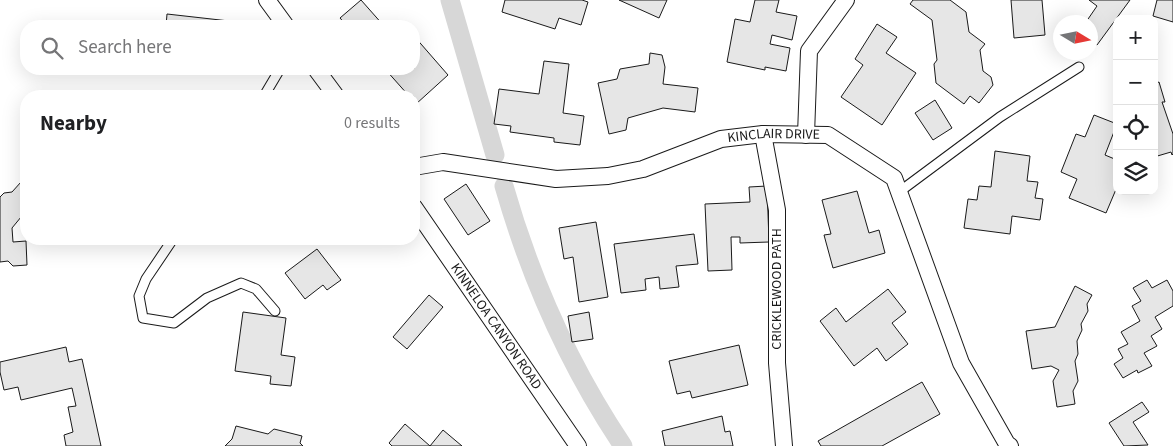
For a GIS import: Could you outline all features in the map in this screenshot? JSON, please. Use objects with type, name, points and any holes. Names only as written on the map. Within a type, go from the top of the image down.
[{"type":"street","points":[[267,0],[282,20]]},
{"type":"street","points":[[806,135],[809,51],[846,0]]},
{"type":"street","points":[[320,75],[332,90]]},
{"type":"street","name":"KINCLAIR DRIVE","points":[[420,166],[443,162],[556,179],[608,176],[643,169],[721,139],[763,134],[828,135],[894,178],[961,363],[1007,444],[1010,446]]},
{"type":"street","name":"CRICKLEWOOD PATH","points":[[763,134],[777,210],[777,363],[784,446]]},
{"type":"street","name":"KINNELOA CANYON ROAD","points":[[420,216],[578,446]]},
{"type":"lane","points":[[899,192],[1000,117],[1079,67]]},
{"type":"lane","points":[[268,90],[276,75]]},
{"type":"lane","points":[[169,245],[146,279],[139,296],[143,318],[174,323],[207,298],[241,283],[256,289],[276,311]]},
{"type":"building","points":[[361,0],[379,20],[342,20],[340,18]]},
{"type":"building","points":[[505,0],[582,0],[588,2],[581,25],[559,18],[555,29],[502,12]]},
{"type":"building","points":[[619,0],[667,0],[659,18]]},
{"type":"building","points":[[755,0],[779,0],[776,12],[797,16],[792,40],[772,35],[770,44],[790,48],[786,71],[765,67],[765,70],[727,62],[735,19],[750,22]]},
{"type":"building","points":[[913,0],[950,0],[966,12],[969,32],[985,44],[980,50],[983,71],[991,77],[993,85],[979,103],[970,96],[964,104],[936,83],[934,64],[937,60],[932,20],[910,4]]},
{"type":"building","points":[[1011,0],[1042,0],[1045,35],[1014,38]]},
{"type":"building","points":[[1089,0],[1130,0],[1119,15],[1113,15],[1113,23],[1098,44],[1098,15],[1091,15],[1097,6]]},
{"type":"building","points":[[1157,0],[1173,0],[1173,22],[1158,18],[1158,15],[1153,15]]},
{"type":"building","points":[[167,14],[220,20],[166,20]]},
{"type":"building","points":[[877,24],[897,37],[886,53],[916,73],[882,125],[841,97],[863,65],[855,59]]},
{"type":"building","points":[[420,43],[448,75],[420,100],[420,90],[404,90],[390,75],[420,75]]},
{"type":"building","points":[[650,53],[662,55],[665,67],[663,84],[698,88],[695,112],[663,108],[628,118],[626,130],[609,134],[598,83],[617,79],[620,69],[649,64]]},
{"type":"building","points":[[544,61],[569,64],[563,113],[584,116],[580,145],[554,142],[554,138],[510,132],[511,126],[494,124],[499,89],[539,94]]},
{"type":"building","points":[[1158,82],[1165,102],[1162,102],[1173,134],[1172,155],[1171,152],[1158,156]]},
{"type":"building","points":[[935,100],[952,128],[933,140],[915,113]]},
{"type":"building","points":[[1094,115],[1113,122],[1113,134],[1105,155],[1113,158],[1114,195],[1106,213],[1069,198],[1077,179],[1061,172],[1076,134],[1085,137]]},
{"type":"building","points":[[995,151],[1030,156],[1027,181],[1038,182],[1035,198],[1043,199],[1040,220],[1012,216],[1010,234],[964,228],[968,199],[977,200],[979,186],[991,187]]},
{"type":"building","points":[[20,183],[20,218],[12,228],[13,242],[20,241],[20,245],[26,245],[27,265],[13,266],[8,261],[0,262],[0,197],[4,193],[12,192]]},
{"type":"building","points":[[466,184],[490,221],[468,235],[444,199]]},
{"type":"building","points":[[767,186],[769,242],[740,243],[740,237],[731,237],[732,270],[708,271],[705,204],[750,202],[749,187]]},
{"type":"building","points":[[857,191],[869,233],[879,230],[885,253],[833,268],[824,235],[831,234],[822,200]]},
{"type":"building","points":[[596,222],[608,297],[579,302],[573,257],[564,259],[559,228]]},
{"type":"building","points":[[694,234],[698,264],[676,266],[679,287],[660,289],[659,277],[645,279],[646,290],[621,293],[614,244]]},
{"type":"building","points":[[317,249],[341,280],[327,290],[323,285],[305,299],[285,273]]},
{"type":"building","points":[[1147,280],[1152,288],[1167,280],[1173,291],[1173,306],[1155,317],[1162,329],[1151,336],[1157,346],[1144,353],[1152,366],[1138,373],[1137,370],[1123,378],[1114,364],[1123,358],[1118,349],[1128,344],[1121,332],[1140,321],[1132,306],[1141,301],[1133,288]]},
{"type":"building","points":[[1075,286],[1092,295],[1087,304],[1088,311],[1081,324],[1082,330],[1077,341],[1078,354],[1075,361],[1078,381],[1073,391],[1075,404],[1057,407],[1053,381],[1059,370],[1051,366],[1032,369],[1026,331],[1055,327]]},
{"type":"building","points":[[888,289],[906,312],[892,323],[908,344],[886,361],[877,348],[854,366],[820,321],[836,308],[846,322]]},
{"type":"building","points":[[429,295],[443,307],[407,349],[393,337]]},
{"type":"building","points":[[243,312],[286,318],[281,355],[295,357],[291,386],[270,384],[271,376],[235,371]]},
{"type":"building","points":[[589,312],[593,339],[572,342],[568,316]]},
{"type":"building","points":[[739,345],[748,385],[692,398],[690,391],[677,394],[669,361]]},
{"type":"building","points":[[66,347],[69,362],[82,359],[101,446],[66,446],[64,435],[73,432],[68,407],[76,406],[72,388],[21,400],[18,387],[4,390],[0,362]]},
{"type":"building","points":[[922,382],[940,414],[882,446],[821,446],[818,441]]},
{"type":"building","points":[[1142,402],[1149,412],[1133,422],[1148,445],[1124,446],[1109,423]]},
{"type":"building","points":[[722,416],[725,432],[730,431],[733,446],[665,446],[662,431]]},
{"type":"building","points":[[405,424],[430,446],[392,446],[389,443]]},
{"type":"building","points":[[236,426],[268,434],[274,429],[302,436],[300,443],[303,446],[225,446],[232,439]]},
{"type":"building","points":[[443,430],[462,446],[430,446]]},
{"type":"waterway","points":[[450,0],[495,155]]},
{"type":"waterway","points":[[504,186],[526,254],[553,321],[586,385],[623,446]]}]
